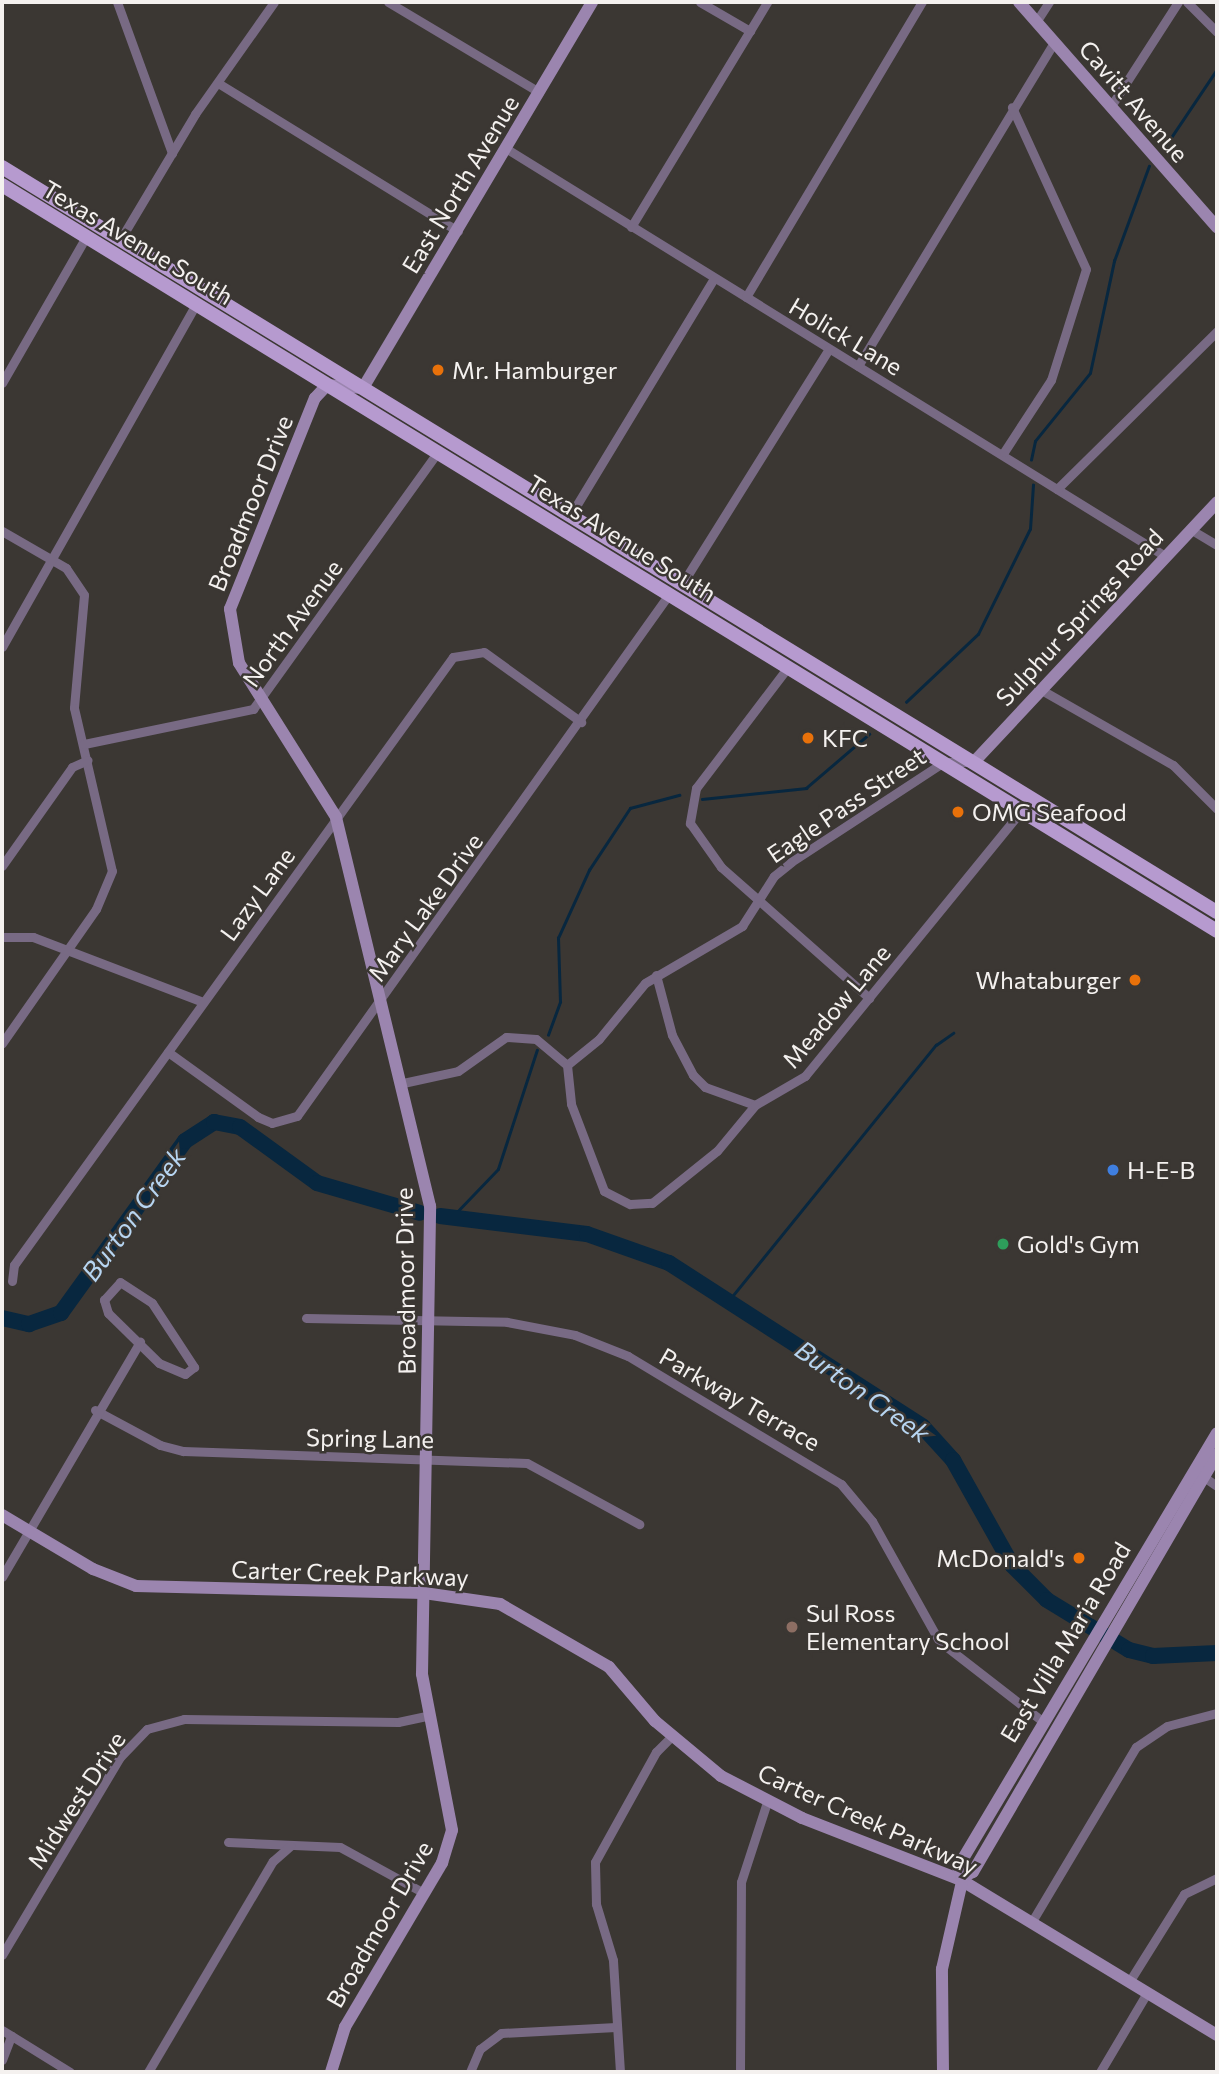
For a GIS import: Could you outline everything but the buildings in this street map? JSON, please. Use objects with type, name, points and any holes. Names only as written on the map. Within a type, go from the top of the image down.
[{"type":"main road","name":"Texas Avenue South","points":[[2,167],[973,762],[1215,922]]},
{"type":"main road","points":[[2,176],[53,208],[67,207]]},
{"type":"main road","name":"Texas Avenue South","points":[[2,186],[1022,810],[1215,922]]},
{"type":"main road","points":[[580,539],[592,538],[670,585],[682,584]]},
{"type":"street","points":[[117,2],[172,153]]},
{"type":"street","points":[[120,240],[172,153],[274,2]]},
{"type":"street","points":[[387,2],[539,92]]},
{"type":"street","name":"East North Avenue","points":[[363,388],[592,2]]},
{"type":"street","points":[[700,2],[750,31]]},
{"type":"street","points":[[631,228],[767,2]]},
{"type":"street","points":[[746,297],[922,2]]},
{"type":"street","name":"Cavitt Avenue","points":[[1019,2],[1217,227]]},
{"type":"street","points":[[1036,22],[1049,2]]},
{"type":"street","points":[[1111,106],[1178,2]]},
{"type":"street","points":[[1187,2],[1217,32]]},
{"type":"street","points":[[858,366],[1012,107],[1054,42]]},
{"type":"street","points":[[218,83],[458,231]]},
{"type":"street","points":[[1004,452],[1051,380],[1086,269],[1012,107]]},
{"type":"street","name":"Holick Lane","points":[[507,149],[829,349],[1004,452],[1057,489],[1165,556]]},
{"type":"street","points":[[2,383],[86,237]]},
{"type":"street","points":[[570,516],[714,278]]},
{"type":"street","points":[[2,648],[196,304]]},
{"type":"street","points":[[1057,489],[1217,331]]},
{"type":"street","points":[[682,584],[829,349]]},
{"type":"street","points":[[327,385],[363,388]]},
{"type":"street","name":"Broadmoor Drive","points":[[327,385],[295,442],[230,609],[235,653],[262,701],[336,817],[429,1194],[424,1593],[427,1716],[453,1819],[446,1853],[345,2027],[331,2072]]},
{"type":"street","name":"North Avenue","points":[[85,744],[236,716],[262,701],[438,452]]},
{"type":"street","name":"Sulphur Springs Road","points":[[973,762],[1038,688],[1217,502]]},
{"type":"street","points":[[1190,529],[1217,545]]},
{"type":"street","points":[[2,531],[53,559],[84,595],[86,625],[72,685],[112,871],[104,897],[2,1043]]},
{"type":"street","name":"Mary Lake Drive","points":[[168,1052],[258,1117],[285,1122],[308,1103],[581,722],[668,594]]},
{"type":"street","name":"Lazy Lane","points":[[12,1281],[14,1265],[442,668],[459,653],[484,652],[581,722]]},
{"type":"street","points":[[788,667],[696,788],[689,813],[706,850],[869,998]]},
{"type":"street","points":[[1038,688],[1173,765],[1217,809]]},
{"type":"street","points":[[2,866],[72,767],[88,760]]},
{"type":"street","name":"Eagle Pass Street","points":[[567,1065],[656,975],[727,938],[754,912],[758,896],[791,862],[944,762],[973,762]]},
{"type":"street","name":"Meadow Lane","points":[[567,1065],[571,1104],[599,1184],[630,1204],[664,1196],[717,1151],[755,1105],[805,1076],[1022,810]]},
{"type":"street","points":[[2,937],[24,935],[204,1002]]},
{"type":"street","points":[[656,975],[672,1035],[693,1075],[705,1087],[755,1105]]},
{"type":"street","points":[[403,1083],[458,1071],[496,1041],[521,1034],[549,1046],[567,1065]]},
{"type":"street","points":[[120,1282],[152,1303],[194,1367],[185,1374],[171,1369],[140,1342],[104,1307],[120,1282]]},
{"type":"street","name":"Parkway Terrace","points":[[306,1318],[507,1322],[593,1341],[817,1466],[872,1521],[939,1640],[1041,1720]]},
{"type":"street","points":[[2,1577],[95,1409],[140,1342]]},
{"type":"street","name":"Spring Lane","points":[[95,1409],[160,1446],[183,1451],[527,1463],[639,1524]]},
{"type":"street","name":"East Villa Maria Road","points":[[962,1878],[973,1872],[1114,1629],[1198,1474],[1217,1433]]},
{"type":"street","name":"East Villa Maria Road","points":[[943,2071],[942,1969],[962,1878],[958,1867],[1086,1645],[1198,1474],[1217,1454]]},
{"type":"street","points":[[1198,1474],[1217,1486]]},
{"type":"street","name":"Carter Creek Parkway","points":[[2,1515],[93,1569],[136,1586],[424,1593],[500,1604],[582,1648],[629,1684],[671,1737],[768,1802],[962,1878],[1031,1923],[1217,2035]]},
{"type":"street","points":[[1031,1923],[1136,1747],[1167,1726],[1217,1713]]},
{"type":"street","name":"Midwest Drive","points":[[2,1955],[120,1757],[147,1729],[184,1719],[398,1722],[427,1716]]},
{"type":"street","points":[[621,2072],[613,1960],[596,1904],[595,1861],[656,1752],[671,1737]]},
{"type":"street","points":[[740,2072],[741,1882],[768,1802]]},
{"type":"street","points":[[228,1842],[340,1847],[424,1893]]},
{"type":"street","points":[[148,2072],[274,1861],[290,1846]]},
{"type":"street","points":[[1129,1982],[1184,1894],[1217,1878]]},
{"type":"street","points":[[1100,2072],[1147,1993]]},
{"type":"street","points":[[470,2072],[480,2049],[501,2033],[617,2027]]},
{"type":"street","points":[[2,2030],[70,2072]]},
{"type":"street","points":[[2,2060],[11,2036]]},
{"type":"waterway","points":[[1164,148],[1215,72]]},
{"type":"waterway","points":[[1031,460],[1035,441],[1090,373],[1114,261],[1149,166]]},
{"type":"waterway","points":[[906,702],[978,634],[1030,529],[1033,485]]},
{"type":"waterway","points":[[702,799],[806,788],[869,734]]},
{"type":"waterway","points":[[548,1035],[560,1002],[558,938],[589,870],[630,808],[679,795]]},
{"type":"waterway","points":[[730,1299],[936,1045],[953,1033]]},
{"type":"waterway","points":[[452,1217],[498,1169],[537,1050]]},
{"type":"waterway","name":"Burton Creek","points":[[2,1318],[29,1324],[61,1313],[185,1141],[214,1122],[240,1127],[317,1183],[420,1213]]},
{"type":"waterway","name":"Burton Creek","points":[[440,1216],[587,1234],[669,1263],[923,1427],[953,1460],[1012,1565],[1047,1600],[1129,1650],[1153,1656],[1217,1653]]},
{"type":"place","name":"Mr. Hamburger","points":[[438,370]]},
{"type":"place","name":"KFC","points":[[808,738]]},
{"type":"place","name":"OMG Seafood","points":[[958,812]]},
{"type":"place","name":"Whataburger","points":[[1135,980]]},
{"type":"place","name":"H-E-B","points":[[1113,1170]]},
{"type":"place","name":"Gold's Gym","points":[[1003,1244]]},
{"type":"place","name":"McDonald's","points":[[1079,1558]]},
{"type":"place","name":"Sul Ross Elementary School","points":[[792,1627]]}]
